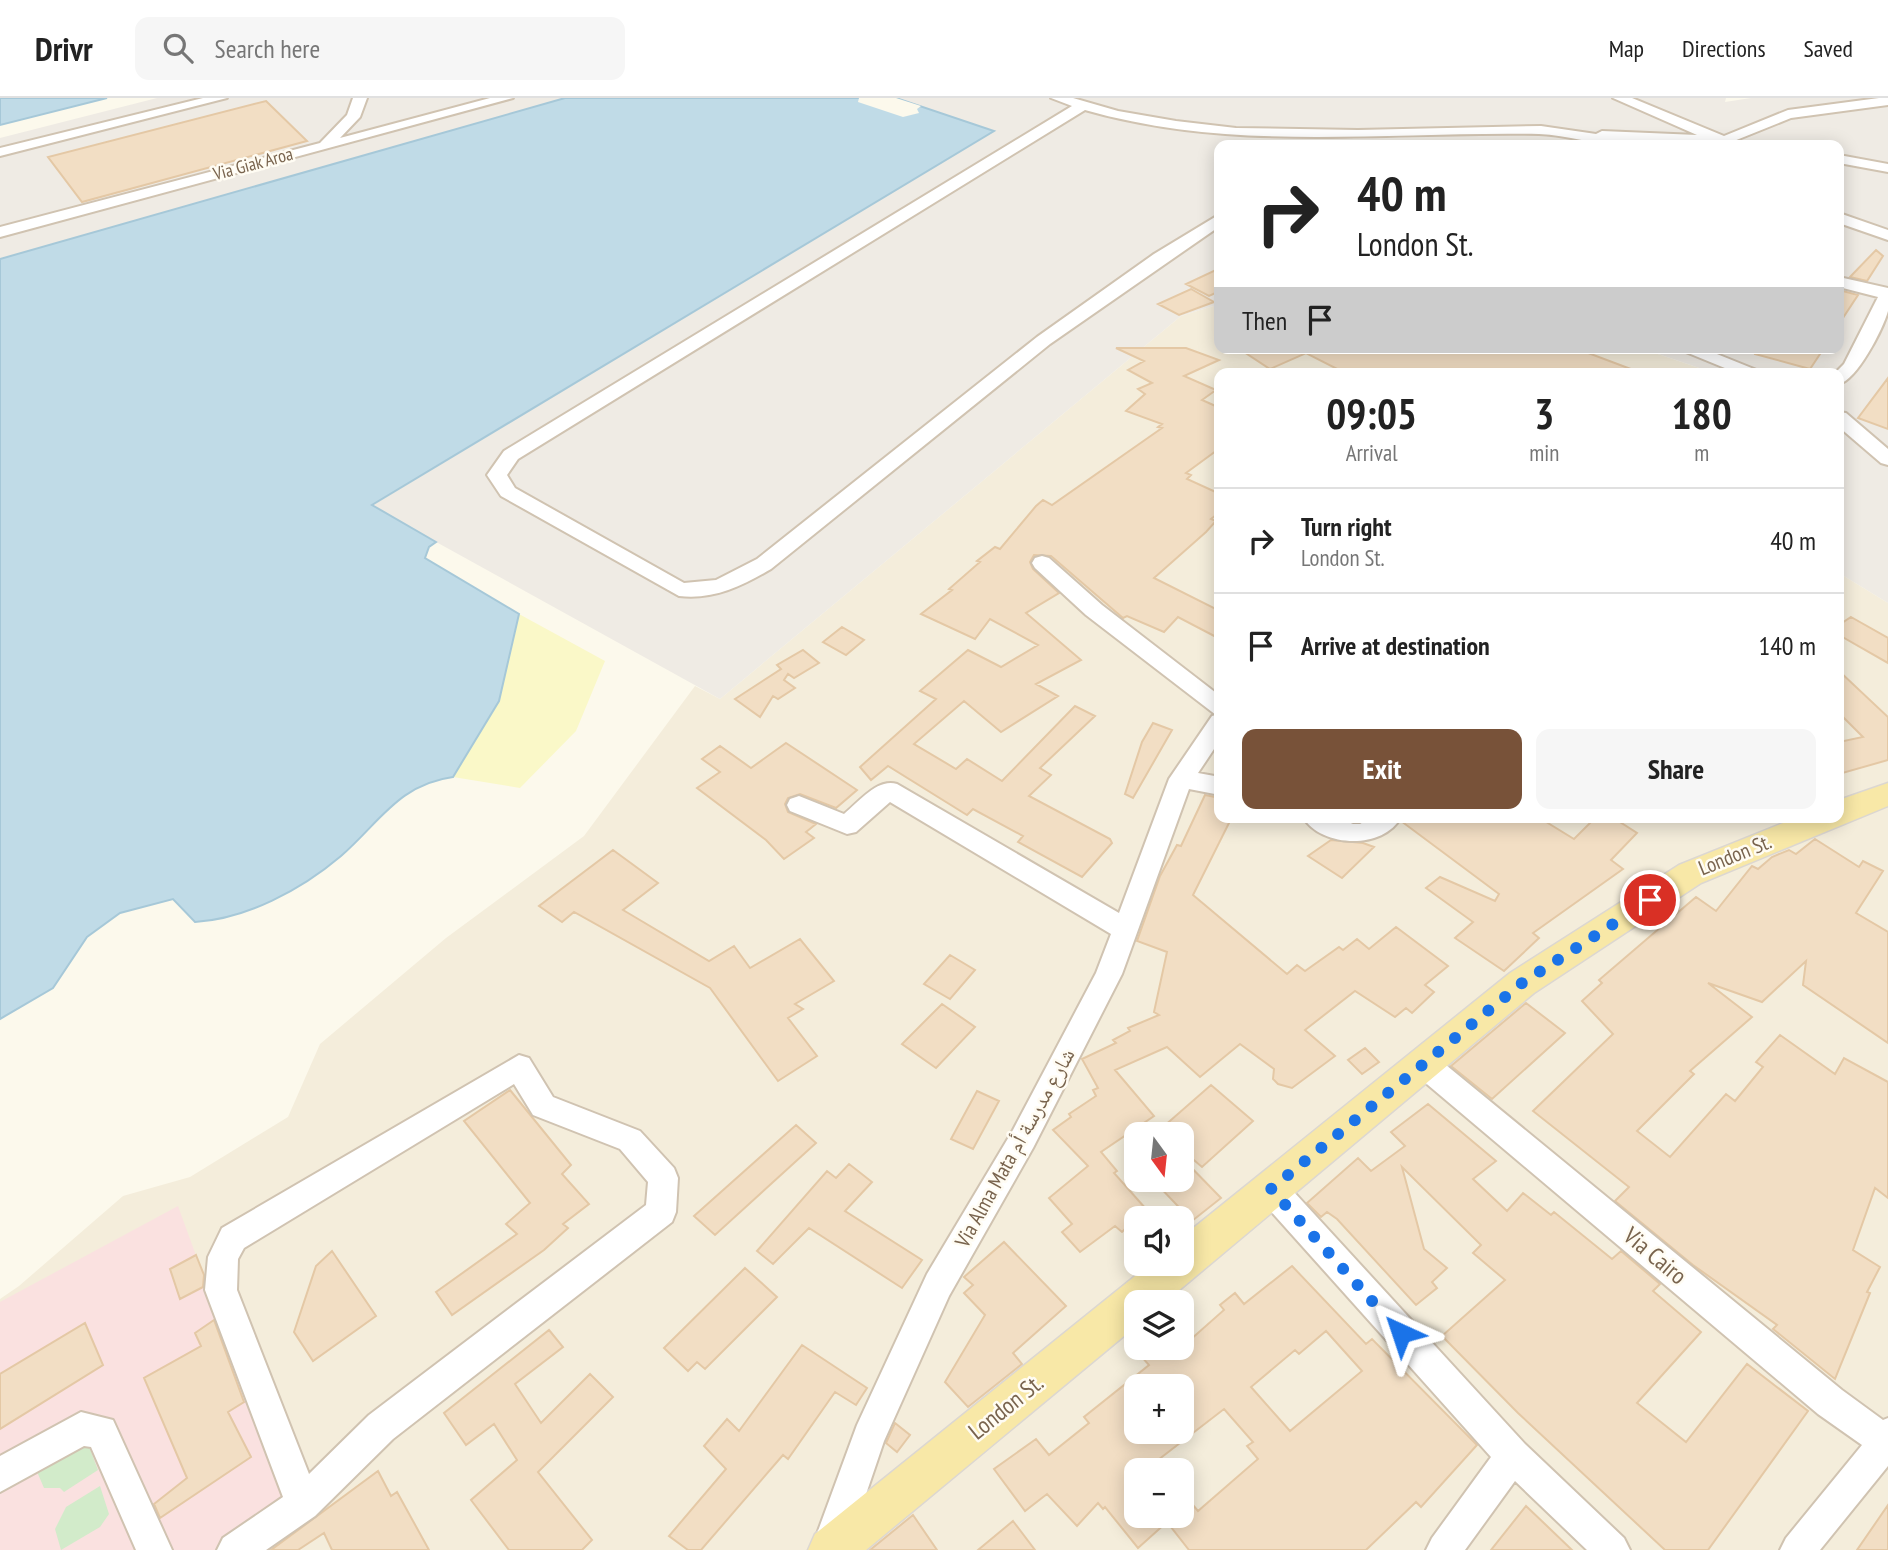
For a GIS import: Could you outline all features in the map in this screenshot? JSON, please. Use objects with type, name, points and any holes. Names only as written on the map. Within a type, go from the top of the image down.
[{"type":"main road","points":[[1844,811],[1888,794]]},
{"type":"main road","name":"London St.","points":[[1194,1252],[1522,983],[1689,874],[1815,823]]},
{"type":"main road","name":"London St.","points":[[830,1550],[1165,1276]]},
{"type":"street","points":[[0,152],[220,98]]},
{"type":"street","points":[[324,145],[353,117],[360,98]]},
{"type":"street","name":"Via Giak Aroa","points":[[0,232],[506,98]]},
{"type":"street","points":[[1058,98],[1082,106],[1220,133],[1335,133],[1396,139],[1541,130],[1584,135],[1701,140]]},
{"type":"street","points":[[1620,98],[1722,140]]},
{"type":"street","points":[[1726,140],[1788,114],[1888,101]]},
{"type":"street","points":[[1082,106],[511,455],[497,475],[508,492],[679,589],[700,592],[722,588],[775,555],[1055,329],[1154,259],[1214,223]]},
{"type":"street","points":[[1326,140],[1335,133]]},
{"type":"street","points":[[1584,135],[1602,140]]},
{"type":"street","points":[[1844,160],[1888,168]]},
{"type":"street","points":[[1844,220],[1888,234]]},
{"type":"street","points":[[1844,283],[1888,293],[1852,366],[1844,374]]},
{"type":"street","points":[[1702,354],[1741,368]]},
{"type":"street","points":[[1844,421],[1888,459]]},
{"type":"street","points":[[1042,564],[1094,610],[1214,703]]},
{"type":"street","name":"Via Alma Mata شارع مدرسة أم","points":[[830,1550],[869,1437],[938,1285],[1023,1139],[1109,974],[1181,779],[1214,731]]},
{"type":"street","points":[[1181,779],[1214,785]]},
{"type":"street","points":[[799,805],[847,825],[889,790],[1126,930]]},
{"type":"street","points":[[1328,823],[1353,835],[1376,830],[1383,823]]},
{"type":"street","name":"Via Cairo","points":[[1425,1065],[1830,1402],[1887,1440]]},
{"type":"street","points":[[235,1550],[303,1504],[380,1427],[661,1212],[663,1178],[630,1140],[543,1107],[519,1067],[233,1237],[223,1257],[221,1290],[303,1504]]},
{"type":"street","points":[[1271,1189],[1513,1456],[1612,1550]]},
{"type":"street","points":[[0,1475],[81,1429],[101,1432],[155,1550]]},
{"type":"street","points":[[1798,1550],[1887,1440]]},
{"type":"street","points":[[1444,1550],[1513,1456]]},
{"type":"shaded area","points":[[157,98],[565,98],[0,259],[0,138]]},
{"type":"shaded area","points":[[896,98],[1726,98],[1725,102],[1751,98],[1888,98],[1888,603],[1844,576],[1844,368],[1699,368],[1659,354],[1844,354],[1844,140],[1214,140],[1214,306],[1181,316],[720,699],[371,506],[993,131]]},
{"type":"shaded area","points":[[1214,306],[1214,354],[1658,354],[1699,368],[1214,368],[1214,823],[1844,823],[1844,576],[1888,603],[1888,1550],[63,1550],[0,1527],[0,1299],[19,1286],[123,1196],[190,1177],[288,1117],[320,1044],[446,938],[584,836],[695,686],[720,699],[1181,316]]},
{"type":"shaded area","points":[[178,1206],[286,1503],[217,1550],[0,1550],[0,1302]]},
{"type":"green space","points":[[87,1441],[98,1470],[64,1492],[60,1488],[44,1488],[35,1467]]},
{"type":"green space","points":[[100,1486],[109,1514],[100,1527],[61,1550],[55,1529],[66,1507]]},
{"type":"sand","points":[[519,614],[605,661],[576,731],[520,788],[453,777],[499,701]]},
{"type":"water","points":[[0,98],[107,98],[0,125]]},
{"type":"water","points":[[565,98],[896,98],[994,131],[372,505],[436,542],[429,547],[425,558],[519,614],[499,701],[453,777],[434,781],[404,796],[325,868],[291,891],[253,909],[214,920],[195,922],[173,899],[120,913],[87,937],[53,988],[0,1019],[0,259]]},
{"type":"pier","points":[[859,98],[896,98],[921,106],[917,109],[919,113],[903,117],[858,102]]},
{"type":"building","points":[[266,101],[307,141],[82,202],[48,157]]},
{"type":"building","points":[[1876,250],[1883,256],[1867,281],[1850,277]]},
{"type":"building","points":[[1214,271],[1214,294],[1209,296],[1186,284]]},
{"type":"building","points":[[1191,289],[1214,302],[1179,315],[1158,304]]},
{"type":"building","points":[[1844,291],[1858,295],[1844,316]]},
{"type":"building","points":[[1116,348],[1186,348],[1219,360],[1184,376],[1214,389],[1202,400],[1214,405],[1214,452],[1186,473],[1191,475],[1187,479],[1214,491],[1214,517],[1211,519],[1214,523],[1154,578],[1214,608],[1214,636],[1178,617],[1164,632],[1127,616],[1123,618],[1051,556],[1034,555],[1030,562],[1033,569],[1059,593],[1026,613],[1081,660],[1036,684],[1058,696],[1001,732],[964,701],[914,744],[956,769],[967,759],[1002,781],[1075,706],[1095,716],[1040,768],[1051,775],[1029,796],[1110,839],[1112,843],[1082,877],[1018,842],[1023,836],[973,809],[967,815],[888,766],[871,780],[860,767],[936,699],[920,691],[968,650],[1001,667],[1038,645],[990,619],[975,639],[921,614],[952,590],[949,589],[980,562],[977,561],[995,547],[1000,549],[1043,500],[1052,505],[1162,428],[1158,427],[1162,424],[1126,411],[1145,394],[1138,389],[1152,383],[1128,370],[1144,361]]},
{"type":"building","points":[[1247,354],[1304,354],[1272,368]]},
{"type":"building","points":[[1308,354],[1591,354],[1628,368],[1335,368]]},
{"type":"building","points":[[1755,354],[1820,354],[1811,368]]},
{"type":"building","points":[[1888,378],[1888,429],[1858,418]]},
{"type":"building","points":[[1851,617],[1888,638],[1888,663],[1844,638],[1844,622]]},
{"type":"building","points":[[842,627],[864,640],[846,655],[823,642]]},
{"type":"building","points":[[803,650],[819,663],[794,678],[788,674],[784,680],[795,688],[778,699],[773,696],[760,717],[735,699],[781,669],[777,665]]},
{"type":"building","points":[[1844,676],[1888,717],[1888,760],[1844,773],[1844,741],[1863,737],[1844,718]]},
{"type":"building","points":[[1153,723],[1172,730],[1133,798],[1125,794],[1142,742]]},
{"type":"building","points":[[786,743],[857,790],[836,808],[800,794],[788,798],[785,804],[788,812],[816,824],[806,832],[814,838],[784,859],[766,840],[697,788],[720,772],[702,759],[720,746],[751,768]]},
{"type":"building","points":[[1205,795],[1214,797],[1214,823],[1229,823],[1193,895],[1287,974],[1297,965],[1305,971],[1339,947],[1343,950],[1357,939],[1369,949],[1396,927],[1448,966],[1425,985],[1434,992],[1412,1013],[1406,1008],[1395,1017],[1355,991],[1305,1030],[1335,1056],[1292,1088],[1278,1084],[1273,1079],[1274,1069],[1240,1044],[1200,1077],[1167,1047],[1115,1070],[1154,1116],[1145,1122],[1124,1122],[1124,1136],[1101,1152],[1117,1171],[1114,1173],[1124,1184],[1124,1192],[1131,1192],[1143,1206],[1124,1206],[1124,1230],[1122,1232],[1115,1226],[1080,1252],[1062,1232],[1072,1224],[1049,1198],[1088,1166],[1053,1130],[1071,1117],[1069,1114],[1096,1096],[1093,1090],[1098,1088],[1082,1059],[1116,1043],[1113,1040],[1130,1031],[1128,1028],[1159,1015],[1154,1012],[1167,952],[1137,941],[1160,876],[1177,845],[1181,846]]},
{"type":"building","points":[[1404,823],[1548,823],[1574,839],[1590,823],[1621,823],[1637,833],[1611,860],[1623,869],[1533,933],[1539,938],[1504,971],[1455,938],[1473,922],[1426,888],[1440,877],[1495,901],[1499,894]]},
{"type":"building","points":[[1815,839],[1859,867],[1863,861],[1883,871],[1856,913],[1888,932],[1888,1043],[1803,985],[1806,961],[1762,1002],[1708,983],[1752,1017],[1690,1071],[1694,1074],[1637,1131],[1670,1157],[1726,1094],[1735,1101],[1763,1067],[1756,1062],[1780,1035],[1835,1074],[1844,1058],[1888,1082],[1888,1198],[1875,1188],[1853,1250],[1880,1267],[1867,1292],[1870,1293],[1835,1379],[1773,1329],[1777,1325],[1693,1265],[1615,1201],[1629,1187],[1533,1111],[1613,1034],[1582,1001],[1602,983],[1599,980],[1696,897],[1716,911],[1752,866],[1758,869],[1772,857],[1789,850],[1796,854]]},
{"type":"building","points":[[1331,840],[1363,843],[1374,847],[1342,878],[1308,856]]},
{"type":"building","points":[[613,850],[658,883],[623,910],[709,961],[734,946],[750,968],[800,939],[834,981],[795,1004],[803,1009],[788,1018],[817,1056],[778,1081],[710,988],[574,912],[562,922],[539,906]]},
{"type":"building","points":[[950,955],[975,970],[950,999],[924,984]]},
{"type":"building","points":[[1526,1003],[1565,1033],[1492,1099],[1451,1066]]},
{"type":"building","points":[[942,1004],[975,1027],[936,1068],[902,1044]]},
{"type":"building","points":[[1365,1048],[1379,1062],[1362,1074],[1348,1060]]},
{"type":"building","points":[[1211,1085],[1253,1121],[1202,1167],[1194,1160],[1194,1122],[1169,1122]]},
{"type":"building","points":[[510,1090],[571,1165],[562,1174],[589,1204],[563,1224],[568,1228],[544,1250],[452,1315],[436,1292],[517,1234],[506,1224],[530,1203],[464,1121]]},
{"type":"building","points":[[977,1091],[999,1101],[973,1149],[951,1139]]},
{"type":"building","points":[[1428,1104],[1496,1161],[1473,1179],[1507,1211],[1523,1193],[1551,1215],[1554,1212],[1612,1259],[1621,1251],[1660,1284],[1653,1291],[1701,1332],[1637,1403],[1686,1442],[1747,1364],[1808,1411],[1708,1550],[1665,1550],[1518,1413],[1442,1336],[1505,1280],[1473,1253],[1481,1245],[1402,1167],[1424,1249],[1447,1268],[1432,1282],[1437,1288],[1416,1305],[1337,1219],[1327,1212],[1321,1217],[1307,1203],[1358,1158],[1371,1171],[1405,1146],[1391,1132]]},
{"type":"building","points":[[796,1125],[816,1143],[715,1235],[694,1216]]},
{"type":"building","points":[[849,1164],[872,1182],[845,1211],[922,1260],[902,1288],[809,1228],[773,1264],[757,1251],[827,1171],[836,1178]]},
{"type":"building","points":[[1194,1170],[1221,1198],[1194,1219],[1194,1206],[1178,1206],[1164,1192],[1194,1192]]},
{"type":"building","points":[[1004,1242],[1066,1306],[1013,1353],[1022,1364],[968,1407],[945,1382],[985,1315],[964,1293],[973,1285],[964,1277]]},
{"type":"building","points":[[332,1251],[376,1316],[313,1361],[294,1332],[316,1266]]},
{"type":"building","points":[[196,1255],[204,1275],[203,1287],[180,1299],[170,1269]]},
{"type":"building","points":[[1292,1266],[1366,1344],[1372,1339],[1477,1445],[1421,1507],[1416,1502],[1366,1550],[1189,1550],[1172,1528],[1194,1528],[1194,1506],[1198,1511],[1258,1459],[1247,1446],[1253,1442],[1224,1409],[1194,1432],[1194,1374],[1138,1374],[1149,1365],[1145,1360],[1194,1360],[1194,1337],[1224,1310],[1220,1305],[1235,1293],[1244,1304]],"holes":[[[1326,1331],[1362,1371],[1290,1431],[1251,1387],[1295,1350],[1299,1354]]]},
{"type":"building","points":[[745,1268],[777,1297],[705,1369],[697,1362],[688,1371],[664,1348]]},
{"type":"building","points":[[214,1320],[244,1402],[228,1412],[251,1457],[160,1518],[154,1504],[187,1478],[144,1378],[201,1346],[195,1333]]},
{"type":"building","points":[[85,1323],[103,1365],[0,1429],[0,1374]]},
{"type":"building","points":[[549,1330],[563,1347],[515,1384],[541,1423],[590,1374],[613,1397],[538,1472],[592,1540],[582,1550],[509,1550],[471,1500],[517,1460],[494,1424],[466,1445],[444,1413]]},
{"type":"building","points":[[802,1345],[867,1388],[856,1405],[835,1392],[788,1459],[783,1455],[701,1550],[688,1550],[669,1536],[726,1469],[704,1446],[727,1419],[739,1431]]},
{"type":"building","points":[[1124,1385],[1124,1444],[1179,1444],[1161,1458],[1124,1458],[1124,1528],[1160,1528],[1138,1548],[1105,1507],[1103,1509],[1098,1503],[1077,1526],[1047,1494],[1025,1511],[994,1469],[1036,1439],[1049,1455],[1089,1423],[1084,1417]]},
{"type":"building","points":[[895,1423],[910,1435],[897,1452],[886,1443]]},
{"type":"building","points":[[378,1471],[391,1496],[397,1492],[429,1550],[332,1550],[324,1533],[298,1550],[271,1550]]},
{"type":"building","points":[[1888,1505],[1888,1550],[1857,1550]]},
{"type":"building","points":[[1526,1506],[1547,1526],[1572,1550],[1491,1550]]},
{"type":"building","points":[[913,1515],[937,1550],[870,1550]]},
{"type":"building","points":[[1013,1521],[1035,1550],[978,1550]]},
{"type":"route","points":[[1401,1333],[1271,1189],[1522,983],[1650,900]]}]
